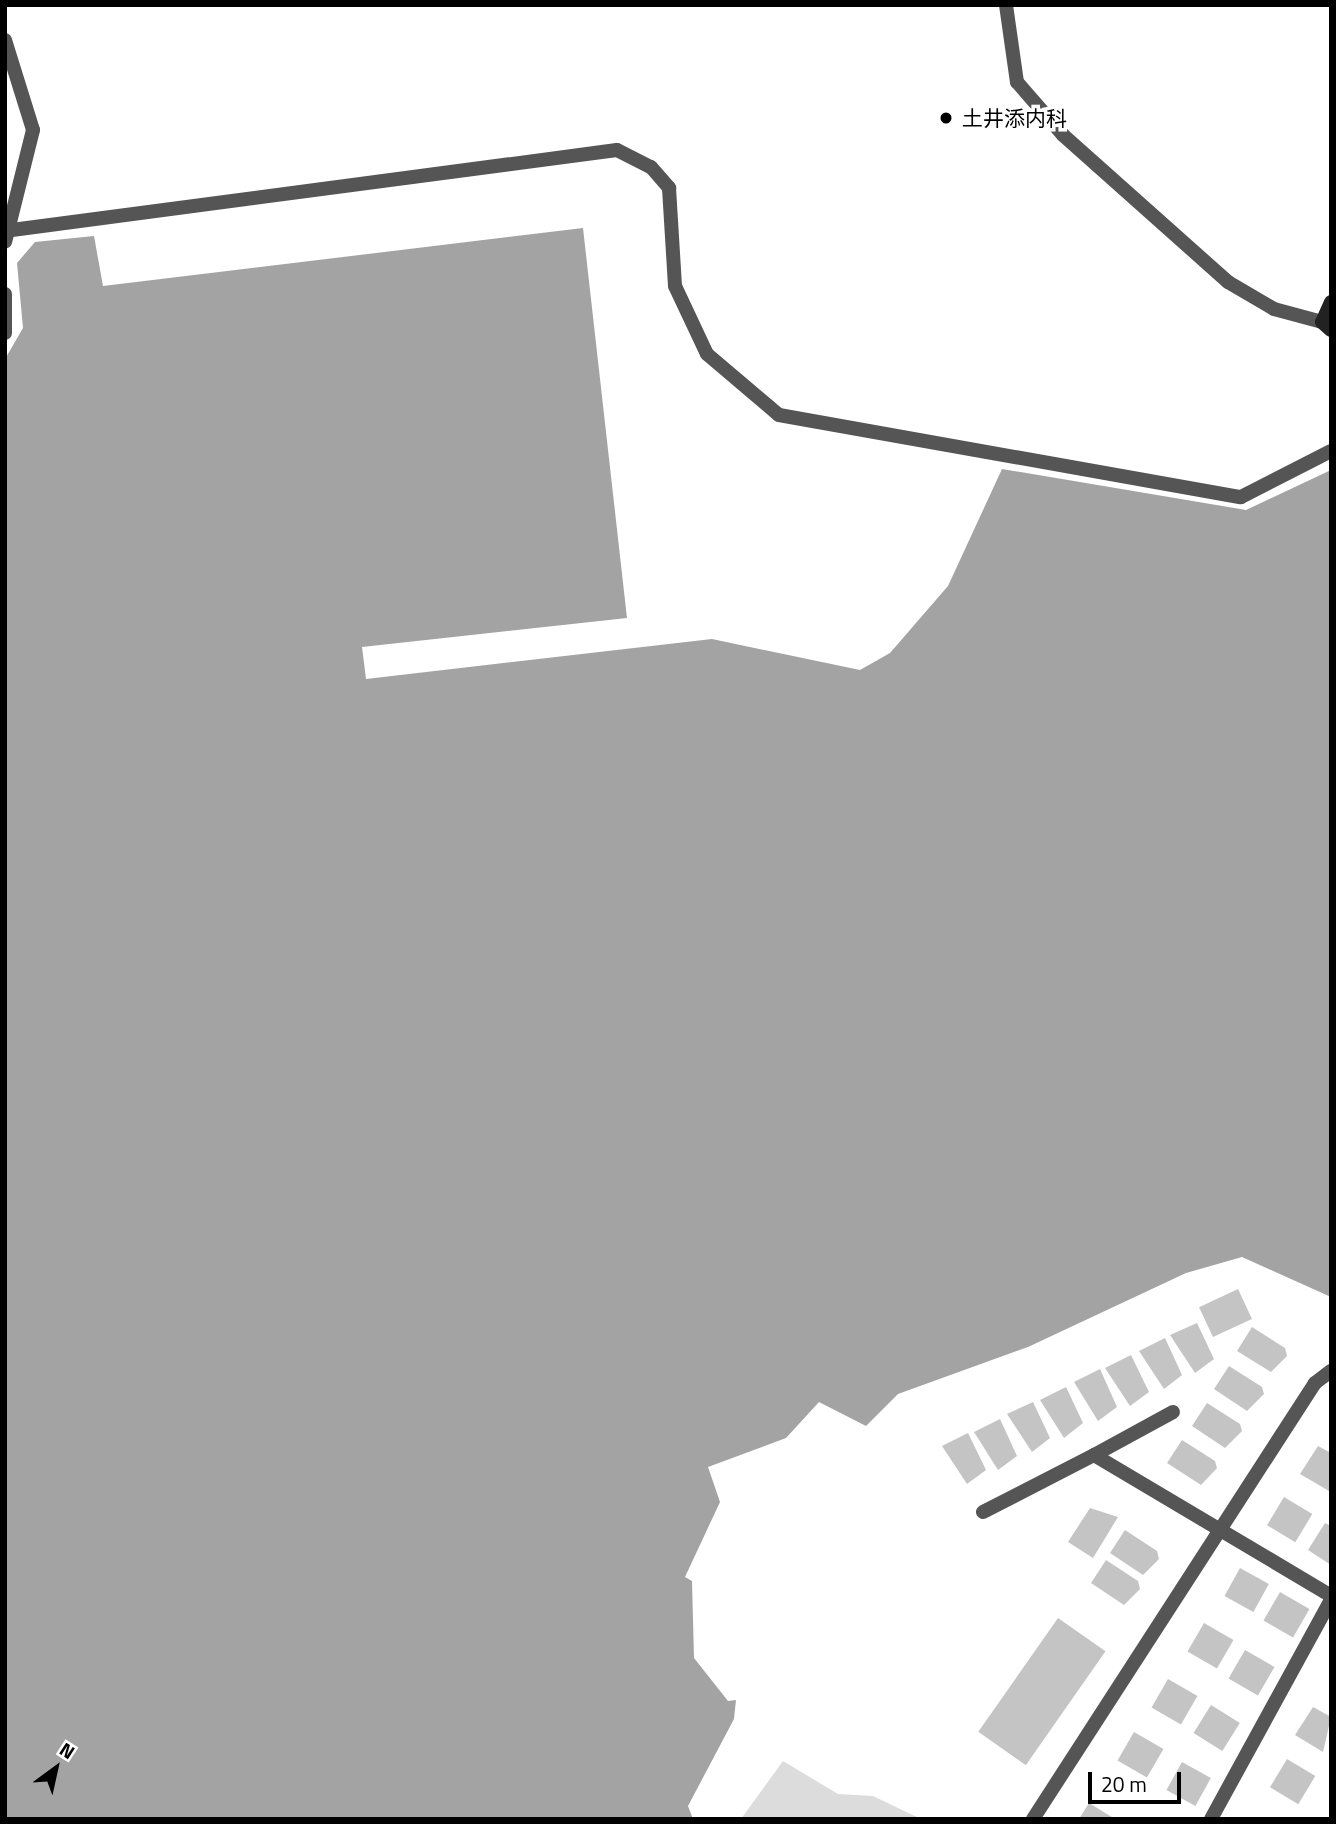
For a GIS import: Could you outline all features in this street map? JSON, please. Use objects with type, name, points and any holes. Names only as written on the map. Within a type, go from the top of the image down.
[{"type":"main road","points":[[1326,326],[1331,302]]},
{"type":"street","points":[[1006,5],[1017,82],[1063,135],[1228,282],[1274,309],[1326,326]]},
{"type":"street","points":[[5,40],[33,130],[9,236],[617,150],[651,167],[669,188],[675,286],[706,354],[779,415],[1241,497],[1331,452]]},
{"type":"street","points":[[5,294],[5,333]]},
{"type":"street","points":[[1033,1819],[1315,1383],[1331,1371]]},
{"type":"street","points":[[983,1512],[1173,1412]]},
{"type":"street","points":[[1094,1455],[1331,1598],[1211,1819]]},
{"type":"shaded area","points":[[583,228],[627,618],[362,647],[366,679],[712,639],[860,670],[890,653],[948,586],[1002,469],[1246,510],[1331,470],[1331,1297],[1242,1257],[1186,1273],[1028,1347],[898,1394],[866,1426],[819,1402],[786,1438],[708,1467],[720,1502],[685,1577],[692,1581],[694,1658],[728,1701],[736,1700],[734,1719],[688,1806],[693,1819],[5,1819],[5,359],[23,328],[17,263],[35,242],[94,236],[103,286]]},
{"type":"shaded area","points":[[783,1761],[838,1794],[873,1796],[921,1819],[741,1819]]},
{"type":"building","points":[[1238,1289],[1252,1319],[1213,1337],[1199,1307]]},
{"type":"building","points":[[1197,1323],[1214,1359],[1195,1373],[1170,1335]]},
{"type":"building","points":[[1252,1327],[1285,1348],[1287,1356],[1271,1372],[1237,1351]]},
{"type":"building","points":[[1165,1338],[1182,1375],[1164,1389],[1139,1351]]},
{"type":"building","points":[[1131,1355],[1149,1392],[1130,1406],[1105,1368]]},
{"type":"building","points":[[1229,1366],[1262,1387],[1264,1394],[1247,1411],[1214,1389]]},
{"type":"building","points":[[1100,1369],[1117,1407],[1098,1421],[1074,1382]]},
{"type":"building","points":[[1066,1387],[1083,1423],[1064,1438],[1040,1400]]},
{"type":"building","points":[[1033,1402],[1050,1438],[1032,1452],[1007,1414]]},
{"type":"building","points":[[1207,1403],[1240,1424],[1242,1431],[1225,1448],[1192,1426]]},
{"type":"building","points":[[1000,1419],[1017,1456],[998,1470],[974,1432]]},
{"type":"building","points":[[968,1433],[986,1470],[967,1484],[942,1446]]},
{"type":"building","points":[[1182,1440],[1215,1461],[1217,1468],[1201,1485],[1167,1463]]},
{"type":"building","points":[[1318,1446],[1331,1453],[1329,1491],[1300,1474]]},
{"type":"building","points":[[1284,1497],[1312,1514],[1295,1542],[1267,1525]]},
{"type":"building","points":[[1090,1508],[1118,1517],[1093,1558],[1068,1542]]},
{"type":"building","points":[[1325,1523],[1331,1526],[1331,1565],[1308,1550]]},
{"type":"building","points":[[1125,1530],[1157,1551],[1159,1559],[1143,1575],[1110,1553]]},
{"type":"building","points":[[1106,1560],[1138,1581],[1140,1589],[1124,1605],[1091,1583]]},
{"type":"building","points":[[1240,1568],[1269,1584],[1253,1612],[1224,1596]]},
{"type":"building","points":[[1280,1592],[1309,1609],[1293,1638],[1264,1621]]},
{"type":"building","points":[[1058,1618],[1106,1651],[1026,1765],[978,1732]]},
{"type":"building","points":[[1204,1623],[1233,1640],[1217,1669],[1188,1652]]},
{"type":"building","points":[[1245,1650],[1274,1667],[1258,1696],[1228,1679]]},
{"type":"building","points":[[1168,1679],[1197,1696],[1181,1725],[1152,1708]]},
{"type":"building","points":[[1211,1705],[1240,1723],[1222,1751],[1194,1733]]},
{"type":"building","points":[[1313,1707],[1331,1717],[1323,1752],[1295,1735]]},
{"type":"building","points":[[1134,1732],[1163,1749],[1147,1778],[1118,1761]]},
{"type":"building","points":[[1287,1759],[1315,1776],[1298,1804],[1270,1787]]},
{"type":"building","points":[[1182,1762],[1211,1778],[1195,1806],[1166,1790]]},
{"type":"building","points":[[1089,1803],[1115,1819],[1079,1819]]},
{"type":"place","name":"土井添内科","points":[[946,118]]}]
